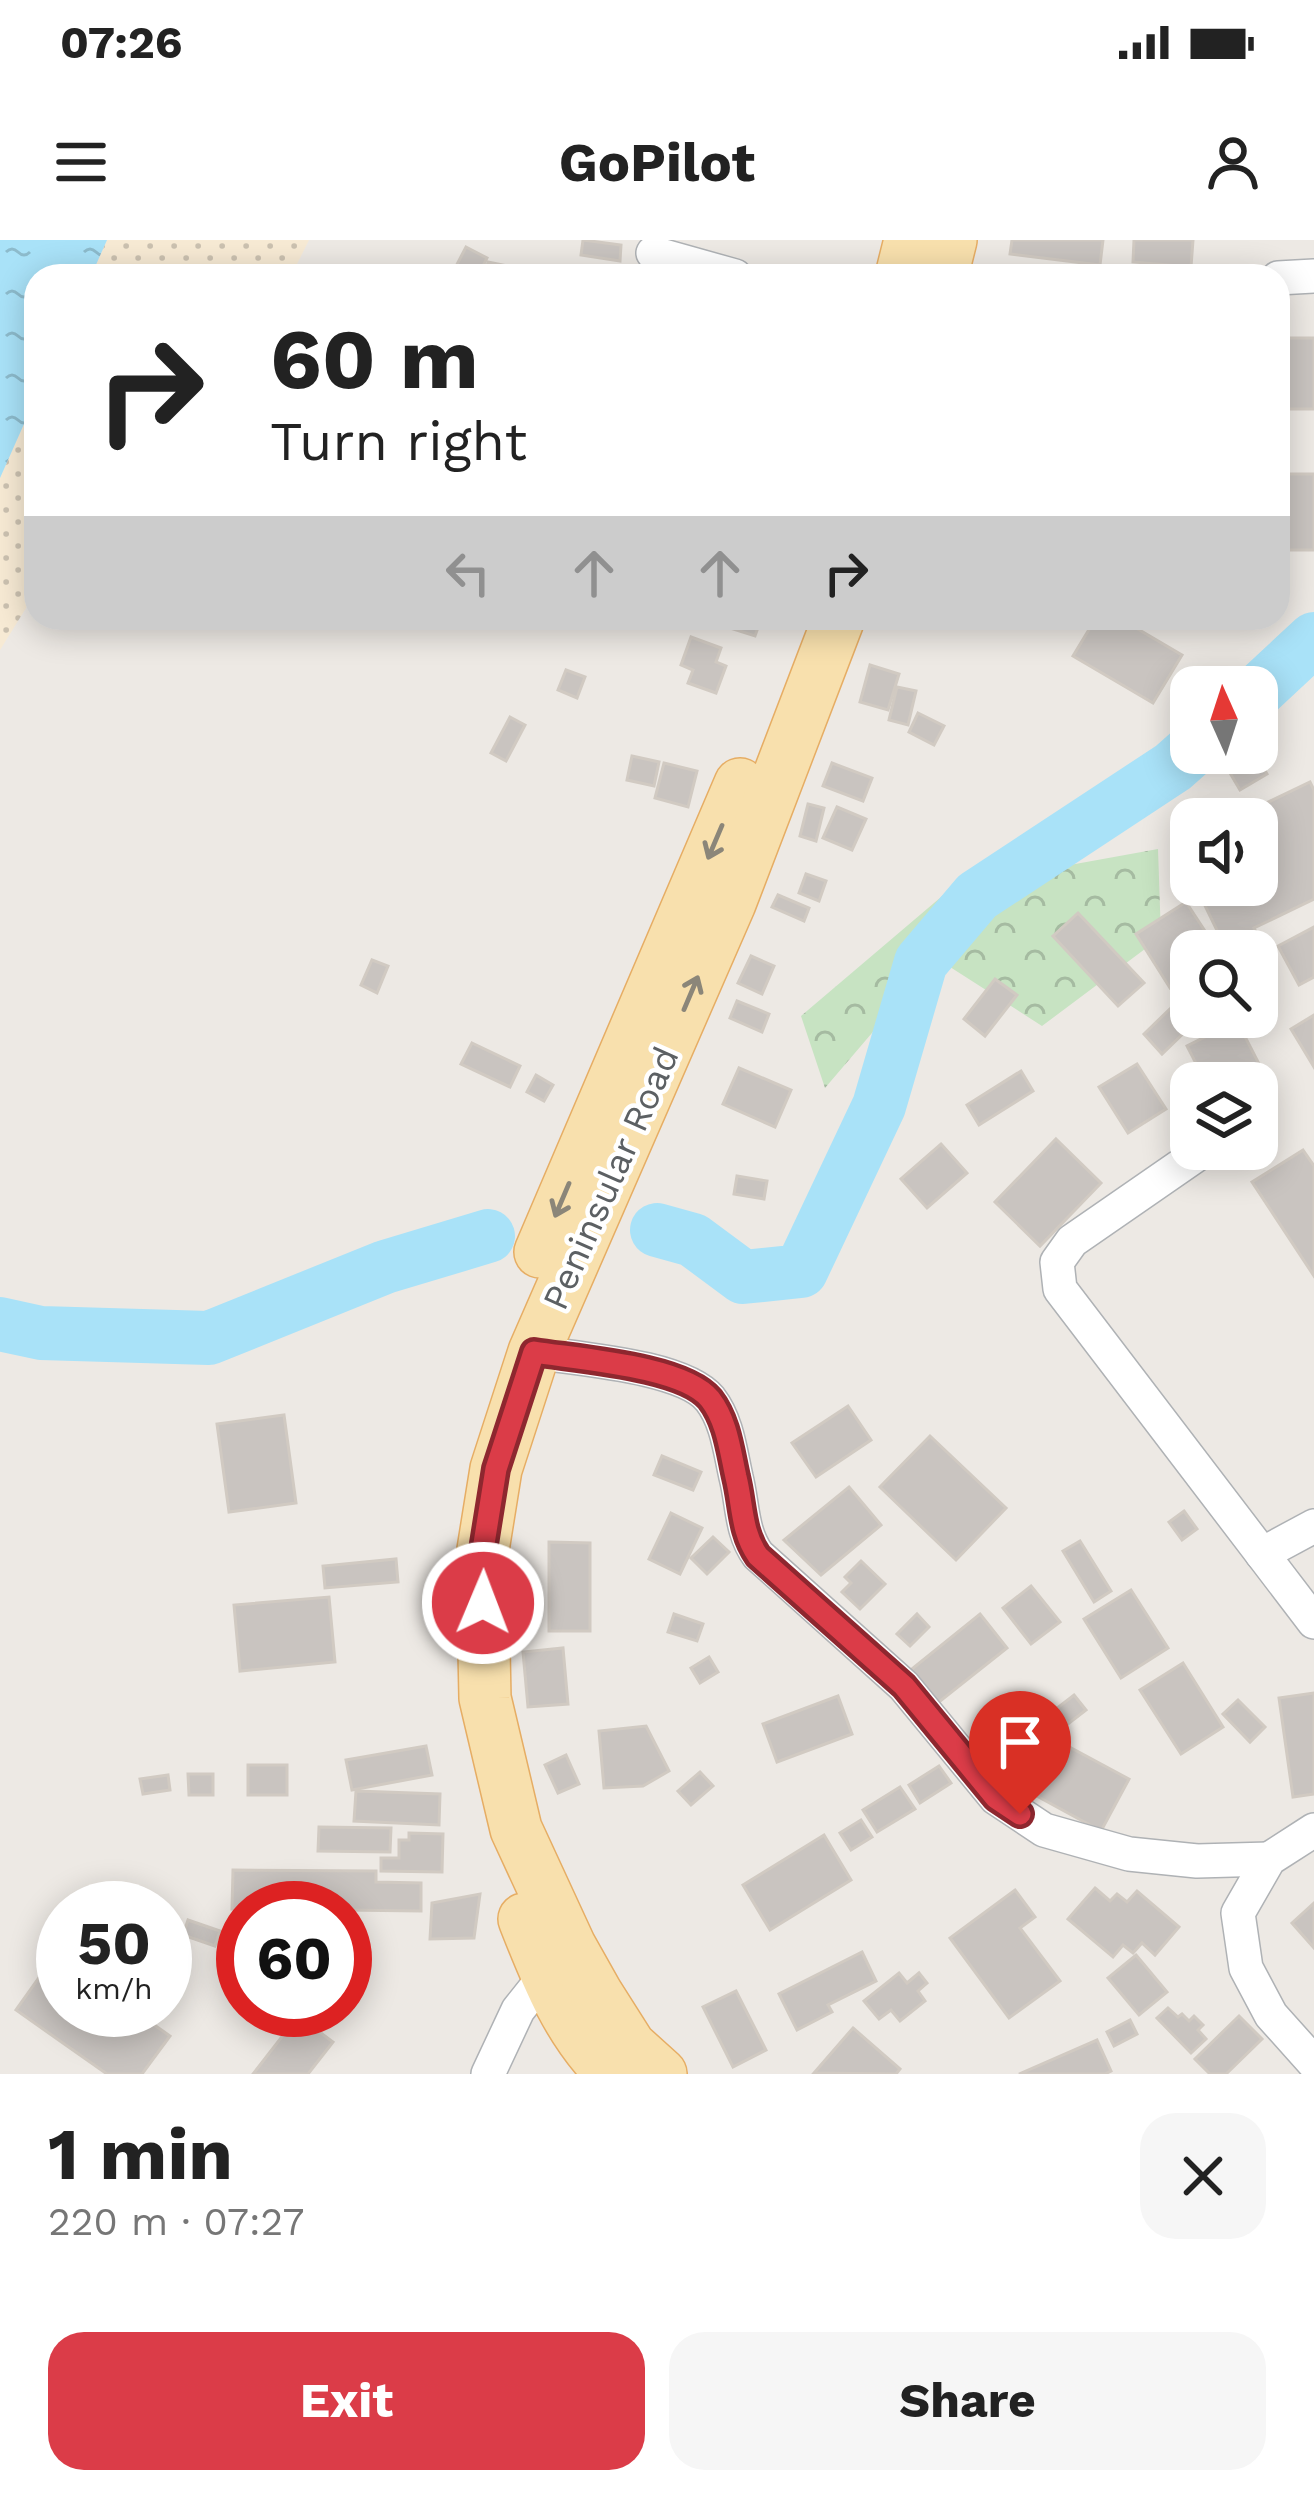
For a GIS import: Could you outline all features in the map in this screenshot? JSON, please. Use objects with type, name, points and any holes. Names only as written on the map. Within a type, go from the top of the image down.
[{"type":"main road","name":"Peninsular Road","points":[[661,2074],[629,2046],[558,1960],[489,1834],[458,1690],[451,1594],[459,1492],[502,1346],[805,630]]},
{"type":"main road","name":"Peninsular Road","points":[[612,2074],[592,2055],[555,1996],[558,1960],[516,1829],[485,1698],[482,1556],[496,1469],[534,1352],[730,903],[834,630]]},
{"type":"street","points":[[653,254],[690,264]]},
{"type":"street","points":[[1174,1170],[1072,1240],[1057,1262],[1060,1289],[1314,1622]]},
{"type":"street","points":[[534,1352],[660,1371],[707,1394],[723,1420],[747,1541],[904,1686],[996,1798],[1044,1830],[1129,1854],[1197,1861],[1269,1859]]},
{"type":"street","points":[[1262,1555],[1314,1526]]},
{"type":"street","points":[[1314,1830],[1269,1859],[1238,1913],[1246,1968],[1271,2015],[1314,2063]]},
{"type":"street","points":[[488,2074],[518,2010],[558,1960]]},
{"type":"green space","points":[[1158,849],[1161,937],[1042,1026],[936,958],[825,1088],[801,1016],[954,886]]},
{"type":"sand","points":[[107,240],[309,240],[297,264],[96,264]]},
{"type":"sand","points":[[24,424],[24,611],[0,650],[0,478]]},
{"type":"water","points":[[0,240],[107,240],[96,264],[24,264],[24,424],[0,478]]},
{"type":"building","points":[[583,240],[621,245],[620,261],[581,255]]},
{"type":"building","points":[[1012,240],[1103,240],[1100,264],[1010,254]]},
{"type":"building","points":[[1134,240],[1193,240],[1191,264],[1133,262]]},
{"type":"building","points":[[466,247],[487,258],[484,264],[457,264]]},
{"type":"building","points":[[1290,338],[1314,338],[1314,409],[1290,409]]},
{"type":"building","points":[[1290,474],[1314,474],[1314,550],[1290,550]]},
{"type":"building","points":[[1089,630],[1139,630],[1182,655],[1175,666],[1170,666],[1170,675],[1153,703],[1073,656]]},
{"type":"building","points":[[691,637],[721,648],[716,662],[726,666],[716,693],[688,683],[693,670],[681,665]]},
{"type":"building","points":[[870,665],[899,674],[888,710],[860,702]]},
{"type":"building","points":[[566,670],[585,677],[577,698],[558,690]]},
{"type":"building","points":[[897,687],[916,691],[908,725],[889,720]]},
{"type":"building","points":[[918,713],[944,726],[934,745],[909,732]]},
{"type":"building","points":[[510,717],[525,725],[506,761],[491,753]]},
{"type":"building","points":[[632,756],[659,762],[654,786],[627,780]]},
{"type":"building","points":[[664,763],[697,771],[688,807],[655,798]]},
{"type":"building","points":[[832,763],[872,778],[863,801],[823,786]]},
{"type":"building","points":[[1231,774],[1267,774],[1240,790]]},
{"type":"building","points":[[1310,782],[1314,790],[1314,899],[1255,930],[1217,930],[1205,906],[1278,906],[1277,798]]},
{"type":"building","points":[[808,804],[824,808],[816,841],[800,836]]},
{"type":"building","points":[[837,807],[866,819],[852,850],[823,838]]},
{"type":"building","points":[[806,874],[826,881],[819,901],[799,893]]},
{"type":"building","points":[[778,895],[809,908],[804,921],[772,907]]},
{"type":"building","points":[[1180,906],[1189,906],[1204,930],[1170,930],[1170,988],[1136,934]]},
{"type":"building","points":[[1078,913],[1144,983],[1118,1006],[1053,936]]},
{"type":"building","points":[[1314,927],[1314,977],[1299,985],[1278,946]]},
{"type":"building","points":[[751,956],[774,966],[762,994],[738,983]]},
{"type":"building","points":[[372,960],[388,966],[377,993],[361,985]]},
{"type":"building","points":[[995,979],[1017,995],[985,1036],[964,1019]]},
{"type":"building","points":[[737,1001],[769,1014],[762,1032],[730,1018]]},
{"type":"building","points":[[1170,1009],[1170,1038],[1179,1038],[1162,1054],[1144,1034]]},
{"type":"building","points":[[1314,1015],[1314,1067],[1291,1029]]},
{"type":"building","points":[[1203,1038],[1246,1038],[1258,1062],[1195,1062],[1187,1046]]},
{"type":"building","points":[[472,1043],[520,1066],[510,1087],[461,1064]]},
{"type":"building","points":[[1137,1064],[1166,1109],[1128,1133],[1099,1087]]},
{"type":"building","points":[[739,1068],[791,1090],[775,1127],[723,1104]]},
{"type":"building","points":[[1021,1071],[1033,1091],[979,1125],[967,1105]]},
{"type":"building","points":[[536,1075],[553,1085],[544,1101],[527,1092]]},
{"type":"building","points":[[1056,1139],[1101,1183],[1040,1246],[995,1202]]},
{"type":"building","points":[[941,1144],[967,1173],[927,1208],[901,1179]]},
{"type":"building","points":[[1303,1150],[1314,1166],[1314,1276],[1252,1182],[1278,1170]]},
{"type":"building","points":[[737,1176],[767,1181],[764,1199],[734,1194]]},
{"type":"building","points":[[848,1406],[871,1440],[816,1477],[792,1443]]},
{"type":"building","points":[[284,1415],[296,1503],[229,1512],[217,1424]]},
{"type":"building","points":[[930,1436],[1006,1508],[956,1560],[880,1487]]},
{"type":"building","points":[[662,1456],[701,1472],[693,1490],[654,1475]]},
{"type":"building","points":[[849,1487],[881,1525],[821,1575],[784,1540]]},
{"type":"building","points":[[1184,1511],[1197,1529],[1182,1540],[1169,1522]]},
{"type":"building","points":[[671,1513],[702,1528],[680,1574],[649,1559]]},
{"type":"building","points":[[713,1537],[729,1552],[707,1574],[691,1558]]},
{"type":"building","points":[[1080,1541],[1111,1591],[1094,1602],[1063,1551]]},
{"type":"building","points":[[549,1542],[590,1543],[590,1631],[549,1631]]},
{"type":"building","points":[[396,1559],[398,1582],[325,1588],[323,1566]]},
{"type":"building","points":[[861,1561],[885,1584],[860,1609],[842,1592],[851,1583],[845,1577]]},
{"type":"building","points":[[1031,1586],[1060,1622],[1031,1644],[1003,1608]]},
{"type":"building","points":[[1131,1590],[1168,1648],[1121,1678],[1084,1619]]},
{"type":"building","points":[[329,1597],[335,1662],[240,1671],[234,1605]]},
{"type":"building","points":[[674,1614],[703,1624],[697,1641],[668,1632]]},
{"type":"building","points":[[917,1614],[929,1627],[910,1646],[897,1634]]},
{"type":"building","points":[[980,1614],[1007,1648],[934,1706],[907,1673]]},
{"type":"building","points":[[563,1648],[568,1704],[528,1707],[523,1652]]},
{"type":"building","points":[[709,1657],[718,1672],[700,1683],[691,1668]]},
{"type":"building","points":[[1183,1663],[1223,1727],[1181,1754],[1140,1690]]},
{"type":"building","points":[[1314,1693],[1314,1794],[1293,1797],[1279,1698]]},
{"type":"building","points":[[1074,1695],[1086,1710],[1068,1724],[1056,1709]]},
{"type":"building","points":[[838,1696],[852,1734],[777,1762],[763,1724]]},
{"type":"building","points":[[1238,1700],[1265,1727],[1250,1742],[1223,1714]]},
{"type":"building","points":[[646,1726],[669,1771],[643,1786],[604,1788],[599,1731]]},
{"type":"building","points":[[1062,1743],[1129,1779],[1101,1831],[1033,1794]]},
{"type":"building","points":[[426,1746],[432,1775],[352,1790],[346,1760]]},
{"type":"building","points":[[566,1755],[579,1784],[558,1793],[545,1765]]},
{"type":"building","points":[[248,1765],[287,1765],[287,1795],[248,1795]]},
{"type":"building","points":[[1013,1765],[1026,1783],[1004,1798],[992,1781]]},
{"type":"building","points":[[939,1766],[951,1783],[920,1803],[909,1785]]},
{"type":"building","points":[[700,1772],[713,1786],[691,1805],[678,1791]]},
{"type":"building","points":[[188,1774],[213,1774],[213,1795],[189,1795]]},
{"type":"building","points":[[168,1775],[170,1790],[143,1794],[140,1779]]},
{"type":"building","points":[[900,1787],[915,1809],[877,1832],[863,1810]]},
{"type":"building","points":[[356,1791],[440,1794],[439,1825],[354,1821]]},
{"type":"building","points":[[861,1820],[872,1837],[851,1850],[840,1833]]},
{"type":"building","points":[[319,1827],[391,1828],[390,1852],[318,1851]]},
{"type":"building","points":[[409,1833],[443,1834],[442,1872],[381,1871],[381,1858],[399,1858],[399,1840],[409,1840]]},
{"type":"building","points":[[824,1835],[851,1880],[770,1930],[743,1885]]},
{"type":"building","points":[[233,1870],[376,1871],[376,1882],[421,1883],[421,1911],[372,1910],[372,1881],[233,1881]]},
{"type":"building","points":[[1095,1888],[1110,1901],[1117,1894],[1127,1902],[1137,1891],[1179,1927],[1155,1955],[1142,1943],[1133,1953],[1123,1945],[1113,1957],[1068,1919]]},
{"type":"building","points":[[1015,1890],[1035,1917],[1020,1928],[1060,1981],[1009,2018],[950,1938]]},
{"type":"building","points":[[480,1894],[474,1938],[430,1939],[432,1903]]},
{"type":"building","points":[[1314,1903],[1314,1948],[1292,1923]]},
{"type":"building","points":[[192,1921],[216,1930],[215,1946],[192,1938]]},
{"type":"building","points":[[862,1952],[876,1981],[828,2005],[832,2012],[797,2030],[779,1994]]},
{"type":"building","points":[[1136,1955],[1167,1992],[1139,2015],[1108,1978]]},
{"type":"building","points":[[899,1973],[907,1983],[919,1973],[927,1983],[918,1991],[925,2001],[900,2021],[891,2010],[879,2019],[864,2001]]},
{"type":"building","points":[[36,1982],[36,2024],[16,2010]]},
{"type":"building","points":[[736,1991],[766,2050],[733,2067],[703,2007]]},
{"type":"building","points":[[1168,2008],[1189,2021],[1194,2016],[1203,2025],[1198,2030],[1206,2039],[1191,2053],[1157,2018]]},
{"type":"building","points":[[1239,2016],[1262,2039],[1226,2074],[1210,2074],[1195,2059]]},
{"type":"building","points":[[1130,2020],[1137,2034],[1114,2046],[1107,2032]]},
{"type":"building","points":[[853,2028],[900,2069],[896,2074],[814,2073]]},
{"type":"building","points":[[54,2037],[169,2037],[142,2074],[107,2074]]},
{"type":"building","points":[[282,2037],[326,2037],[333,2042],[308,2074],[253,2074]]},
{"type":"building","points":[[1097,2040],[1111,2071],[1105,2074],[1019,2074]]},
{"type":"waterway","points":[[1278,672],[1314,639]]},
{"type":"waterway","points":[[657,1230],[693,1240],[743,1277],[801,1271],[879,1106],[921,962],[977,896],[1170,769]]},
{"type":"waterway","points":[[0,1324],[41,1333],[209,1338],[385,1267],[488,1236]]},
{"type":"route","points":[[483,1603],[482,1556],[496,1469],[534,1352],[660,1371],[707,1394],[723,1420],[747,1541],[758,1556],[904,1686],[996,1798],[1020,1814]]}]
